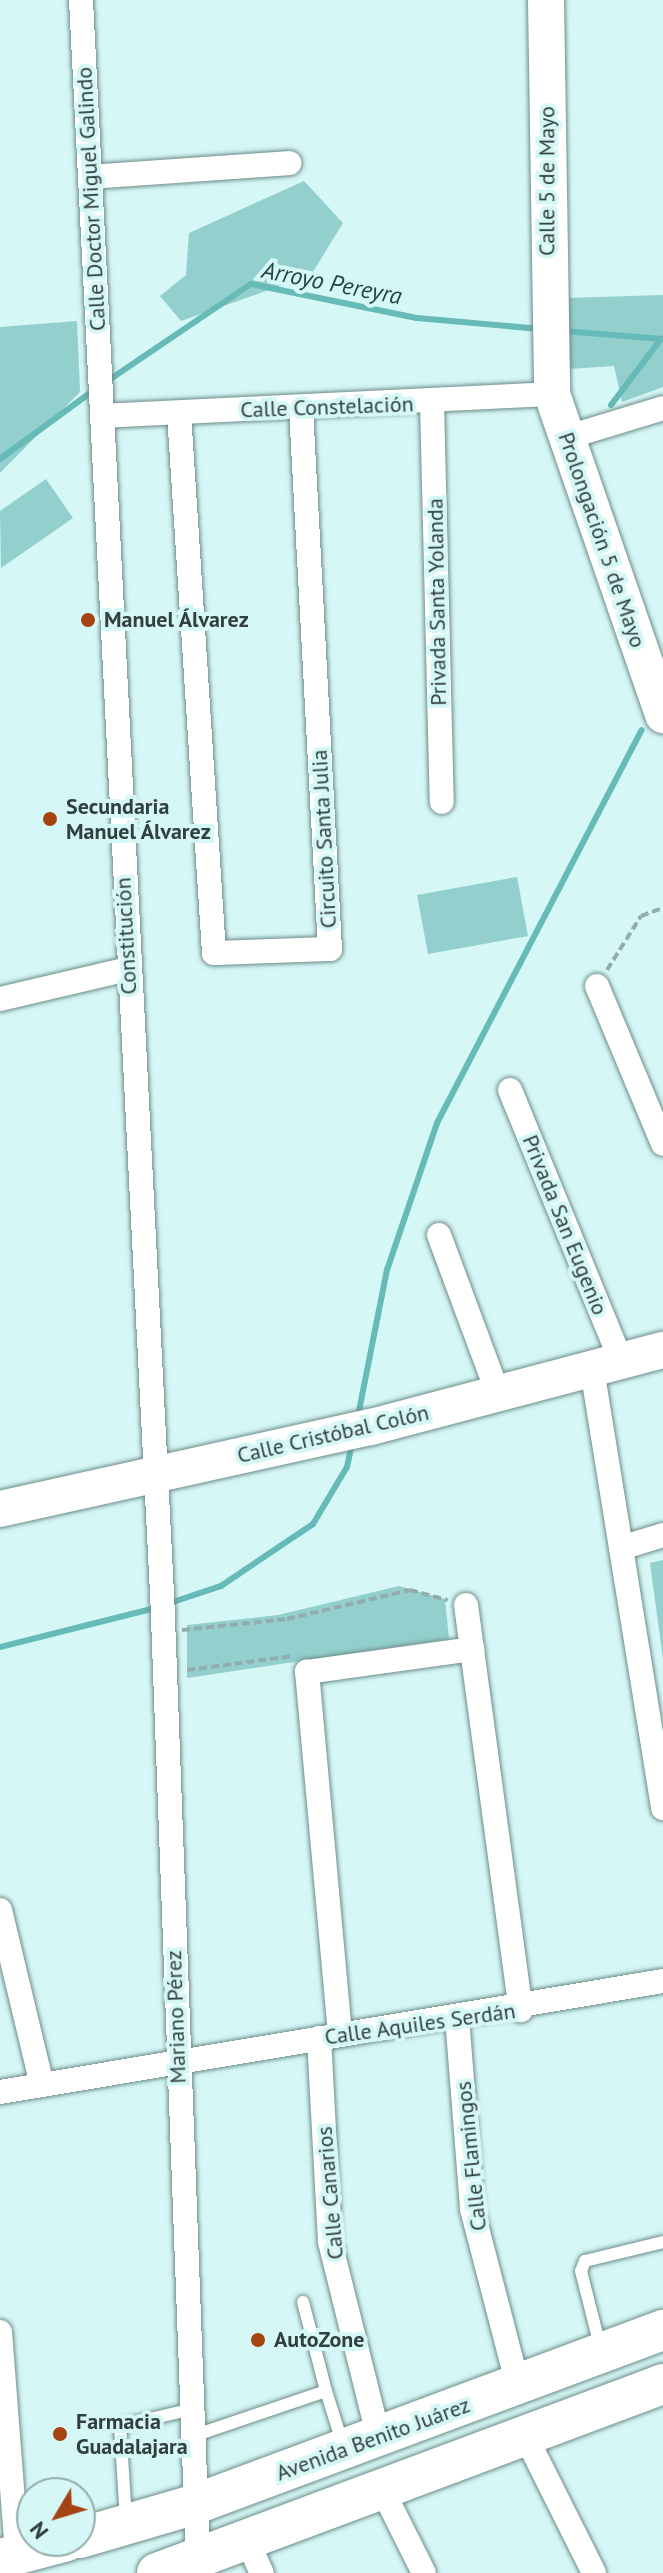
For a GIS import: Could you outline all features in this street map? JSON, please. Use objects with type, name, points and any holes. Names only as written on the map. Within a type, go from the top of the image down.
[{"type":"main road","name":"Avenida Benito Juárez","points":[[96,2534],[193,2505],[362,2445],[663,2330]]},
{"type":"main road","points":[[157,2573],[198,2560],[255,2557],[384,2493],[663,2384]]},
{"type":"street","name":"Calle Doctor Miguel Galindo","points":[[81,0],[102,407]]},
{"type":"street","name":"Calle 5 de Mayo","points":[[546,0],[550,378]]},
{"type":"street","points":[[90,177],[290,163]]},
{"type":"street","name":"Calle Constelación","points":[[102,407],[179,413],[432,403],[550,378]]},
{"type":"street","name":"Prolongación 5 de Mayo","points":[[550,378],[565,438],[663,715]]},
{"type":"street","name":"Privada Santa Yolanda","points":[[432,403],[442,802]]},
{"type":"street","name":"Constitución","points":[[102,407],[154,1474]]},
{"type":"street","name":"Circuito Santa Julia","points":[[179,413],[214,953],[330,949],[301,408]]},
{"type":"street","points":[[565,438],[663,408]]},
{"type":"street","points":[[0,999],[128,969]]},
{"type":"street","points":[[597,986],[663,1144]]},
{"type":"street","name":"Privada San Eugenio","points":[[510,1090],[607,1365],[621,1548],[663,1808]]},
{"type":"street","points":[[439,1235],[498,1394]]},
{"type":"street","name":"Calle Cristóbal Colón","points":[[0,1509],[356,1431],[663,1350]]},
{"type":"street","name":"Mariano Pérez","points":[[154,1474],[162,1591],[188,2410],[198,2560]]},
{"type":"street","points":[[621,1548],[663,1535]]},
{"type":"street","points":[[466,1605],[521,2010]]},
{"type":"street","points":[[307,1672],[472,1649]]},
{"type":"street","name":"Calle Canarios","points":[[307,1672],[329,2036],[330,2242],[362,2445]]},
{"type":"street","points":[[0,1910],[42,2085]]},
{"type":"street","name":"Calle Aquiles Serdán","points":[[0,2092],[329,2036],[521,2010],[663,1981]]},
{"type":"street","name":"Calle Flamingos","points":[[457,2017],[472,2209],[518,2385]]},
{"type":"street","points":[[0,2332],[8,2557]]},
{"type":"street","points":[[526,2437],[594,2573]]},
{"type":"street","points":[[384,2493],[424,2573]]},
{"type":"lane","points":[[602,2353],[581,2271],[585,2261],[663,2242]]},
{"type":"lane","points":[[303,2302],[326,2391],[362,2445]]},
{"type":"lane","points":[[190,2437],[326,2391]]},
{"type":"lane","points":[[127,2525],[120,2426],[188,2410]]},
{"type":"path","points":[[597,986],[641,916],[663,908]]},
{"type":"path","points":[[163,1629],[301,1616],[410,1590],[466,1605]]},
{"type":"path","points":[[164,1673],[306,1654],[307,1672]]},
{"type":"shaded area","points":[[304,181],[343,223],[311,275],[181,321],[160,296],[186,275],[189,233]]},
{"type":"shaded area","points":[[663,295],[663,387],[622,402],[614,366],[568,369],[567,298]]},
{"type":"shaded area","points":[[77,321],[80,392],[0,473],[0,327]]},
{"type":"shaded area","points":[[46,479],[73,518],[1,568],[0,511]]},
{"type":"shaded area","points":[[517,877],[528,936],[428,954],[417,895]]},
{"type":"shaded area","points":[[663,1560],[663,1659],[650,1563]]},
{"type":"shaded area","points":[[399,1586],[445,1599],[449,1639],[187,1678],[187,1625],[278,1615]]},
{"type":"waterway","name":"Arroyo Pereyra","points":[[106,382],[251,284],[417,318],[541,329]]},
{"type":"waterway","name":"Arroyo Pereyra","points":[[564,331],[663,339]]},
{"type":"waterway","points":[[611,405],[661,339]]},
{"type":"waterway","name":"Arroyo Pereyra","points":[[0,459],[94,390]]},
{"type":"waterway","points":[[358,1416],[387,1270],[437,1123],[642,730]]},
{"type":"waterway","points":[[170,1603],[221,1586],[313,1524],[347,1467],[352,1443]]},
{"type":"waterway","points":[[0,1647],[155,1608]]},
{"type":"place","name":"Manuel Álvarez","points":[[88,620]]},
{"type":"place","name":"Secundaria Manuel Álvarez","points":[[50,819]]},
{"type":"place","name":"AutoZone","points":[[258,2340]]},
{"type":"place","name":"Farmacia Guadalajara","points":[[60,2434]]}]
